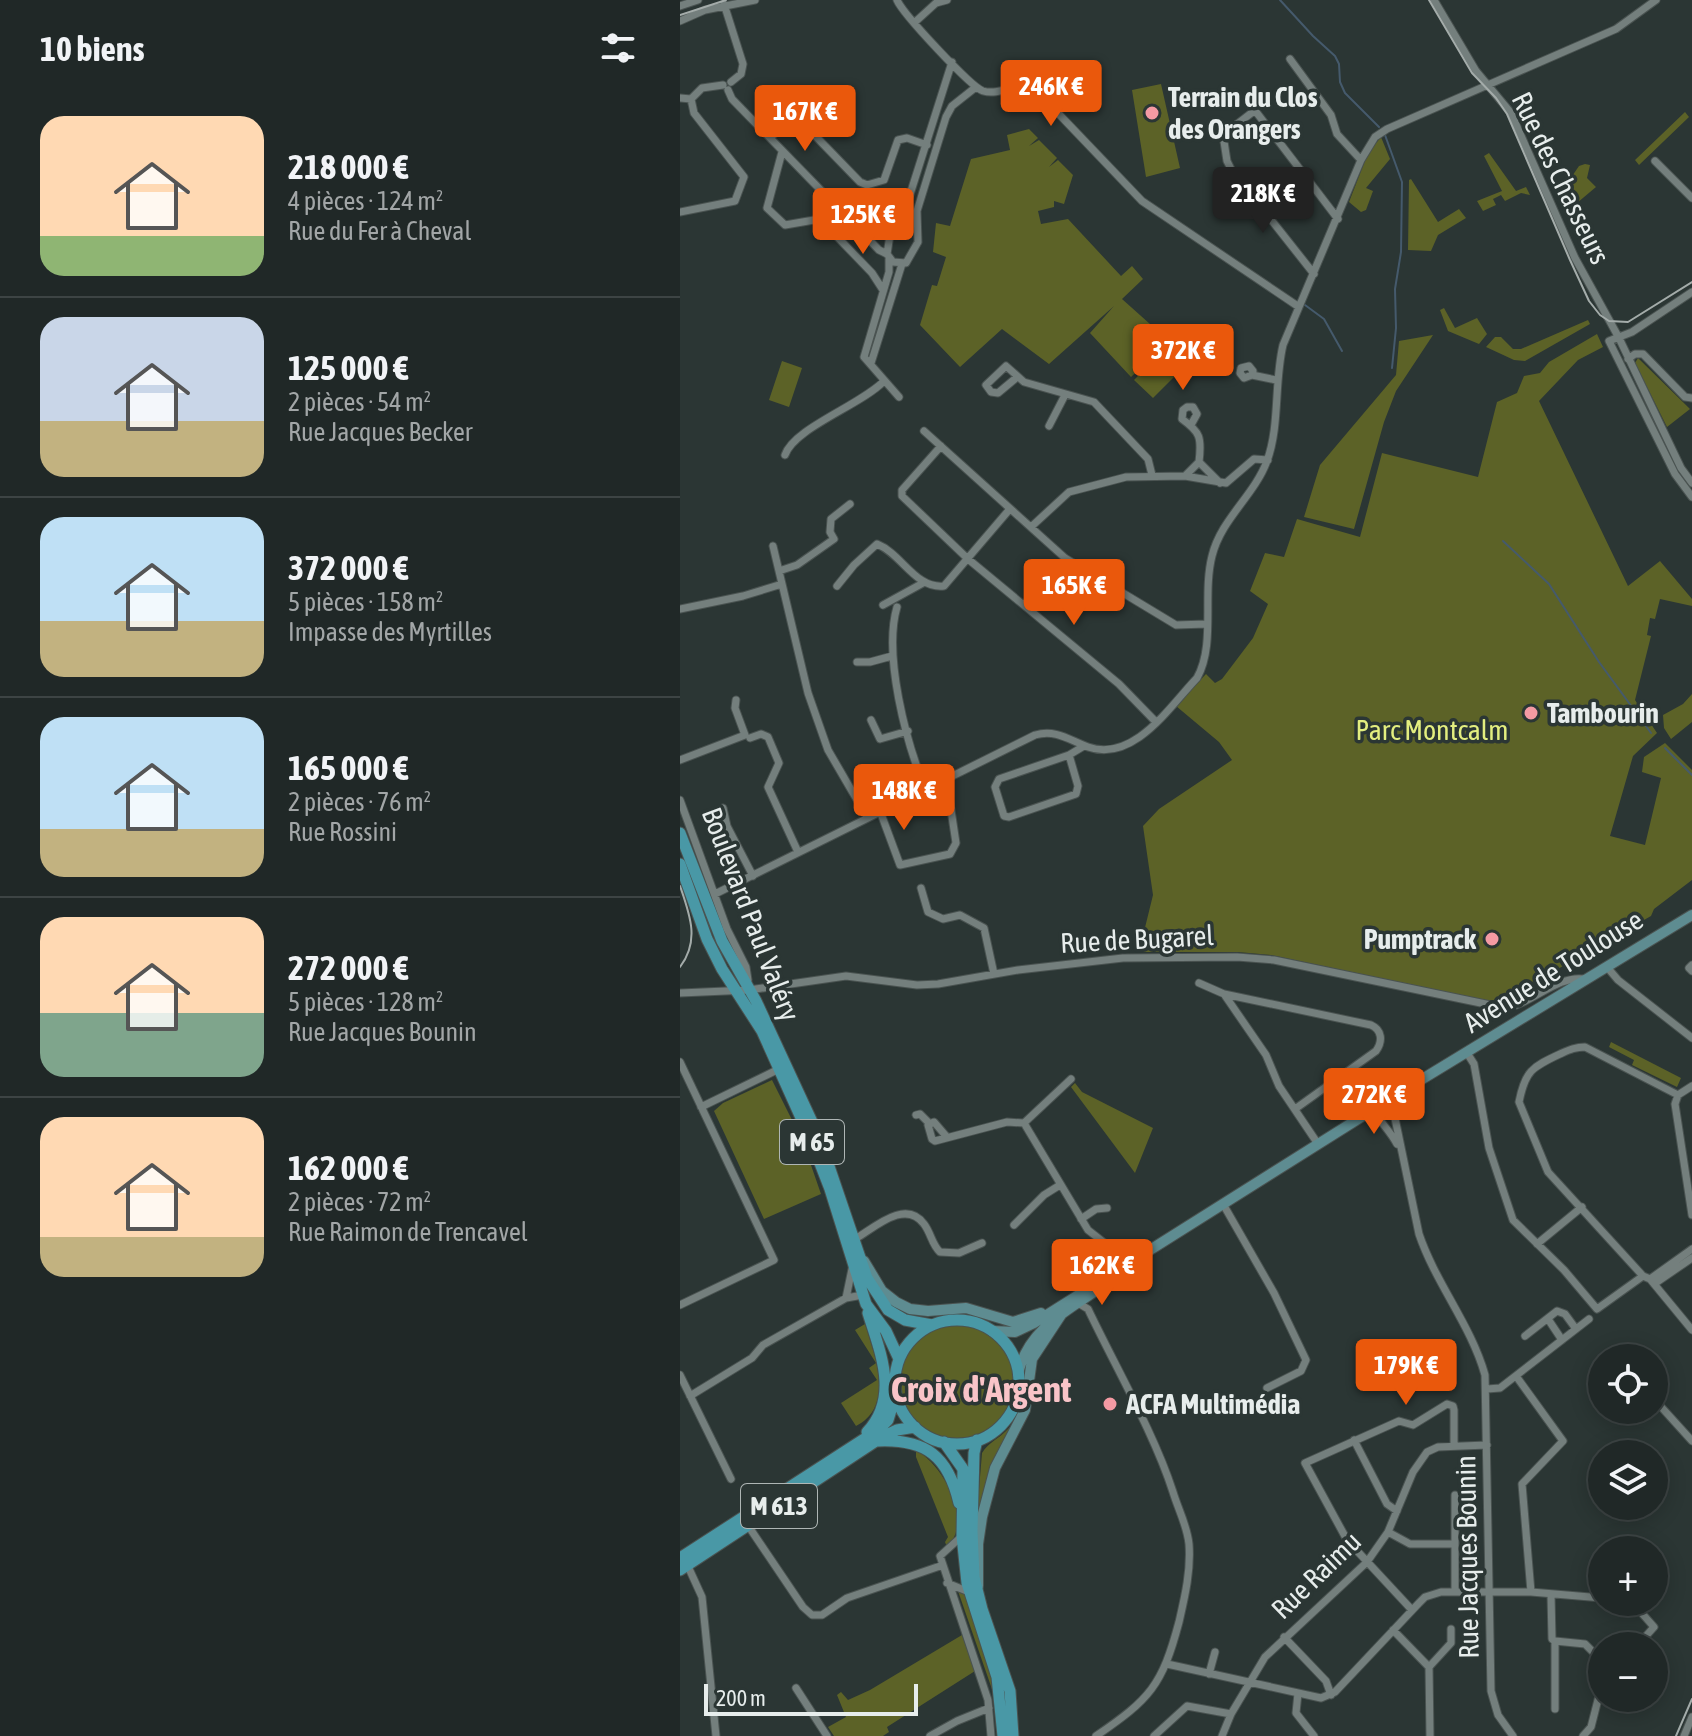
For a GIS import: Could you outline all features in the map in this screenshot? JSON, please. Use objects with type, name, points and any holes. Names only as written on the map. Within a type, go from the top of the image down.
[{"type":"main road","name":"M 65","points":[[680,833],[722,941],[749,990]]},
{"type":"main road","name":"M 65","points":[[680,864],[707,939],[735,990]]},
{"type":"main road","name":"Avenue de Toulouse","points":[[1018,1374],[1028,1346],[1040,1331],[1061,1310],[1115,1273],[1318,1144],[1692,915]]},
{"type":"main road","name":"Boulevard Paul Valéry","points":[[735,990],[762,1031],[867,1278],[888,1310],[905,1320],[932,1325]]},
{"type":"main road","name":"Boulevard Paul Valéry","points":[[749,990],[819,1137],[855,1239],[865,1299],[886,1331],[899,1359]]},
{"type":"main road","points":[[857,1259],[882,1291],[910,1309],[966,1308],[1013,1322],[1061,1310]]},
{"type":"main road","name":"Avenue de Toulouse","points":[[992,1331],[1005,1333],[1024,1328],[1078,1303],[1107,1283],[1115,1273]]},
{"type":"main road","name":"M 613","points":[[854,1447],[881,1414],[885,1394],[885,1372],[865,1299]]},
{"type":"main road","points":[[973,1591],[982,1517],[995,1468],[1025,1410],[1032,1359],[1061,1310]]},
{"type":"main road","points":[[961,1320],[992,1331],[1012,1354],[1018,1374],[1017,1395],[1009,1415],[994,1431],[977,1440],[961,1443],[944,1442],[915,1427],[903,1411],[896,1393],[895,1376],[899,1359],[914,1337],[932,1325],[961,1320]]},
{"type":"main road","name":"M 613","points":[[683,1562],[854,1447],[888,1420],[896,1393]]},
{"type":"main road","name":"M 613","points":[[683,1562],[749,1527],[878,1441],[897,1430],[915,1427]]},
{"type":"main road","points":[[977,1440],[974,1453],[973,1591],[1008,1683],[1013,1736]]},
{"type":"main road","points":[[878,1441],[910,1442],[938,1457],[951,1477],[963,1512]]},
{"type":"main road","points":[[944,1442],[961,1465],[962,1536],[973,1591],[997,1677],[1003,1736]]},
{"type":"street","points":[[680,6],[698,0]]},
{"type":"street","points":[[680,21],[724,4],[755,0]]},
{"type":"street","points":[[897,0],[914,23],[976,87],[993,92],[1032,86],[1142,201],[1299,307]]},
{"type":"street","points":[[914,23],[936,3],[947,0]]},
{"type":"street","name":"Rue des Chasseurs","points":[[1434,0],[1476,71],[1511,113],[1575,258],[1619,338],[1647,410]]},
{"type":"street","points":[[715,894],[946,777],[1044,732],[1061,734],[1084,746],[1104,749],[1123,747],[1139,739],[1203,668],[1209,572],[1214,546],[1268,460],[1273,436],[1276,380],[1283,345],[1361,160],[1375,137],[1616,29],[1656,0]]},
{"type":"street","points":[[691,99],[702,88],[727,86],[741,74],[743,64],[724,4]]},
{"type":"street","points":[[1290,59],[1331,115],[1337,134],[1361,160]]},
{"type":"street","points":[[899,397],[864,357],[889,272],[887,243],[906,207],[952,62]]},
{"type":"street","points":[[727,86],[732,99],[782,152],[879,250],[902,264]]},
{"type":"street","points":[[871,363],[902,264],[909,261],[916,249],[916,222],[949,109],[976,87]]},
{"type":"street","points":[[680,98],[691,99]]},
{"type":"street","points":[[680,212],[735,201],[744,177],[694,113],[691,99]]},
{"type":"street","points":[[1247,100],[1338,219]]},
{"type":"street","points":[[1254,111],[1223,135],[1227,161],[1314,274]]},
{"type":"street","points":[[770,138],[795,115],[860,182],[867,185],[884,180],[898,140],[907,138],[935,151]]},
{"type":"street","points":[[782,152],[767,208],[785,225],[820,219],[872,273],[883,290]]},
{"type":"street","points":[[1655,161],[1692,198]]},
{"type":"street","points":[[858,228],[882,220],[908,218],[916,222]]},
{"type":"street","points":[[1619,338],[1690,297]]},
{"type":"street","name":"Rue des Chasseurs","points":[[1619,338],[1609,341],[1692,497]]},
{"type":"street","points":[[1628,359],[1637,353],[1643,354],[1685,397],[1692,398]]},
{"type":"street","points":[[1252,375],[1276,380]]},
{"type":"street","points":[[1016,378],[1094,402],[1148,459],[1152,475]]},
{"type":"street","points":[[785,455],[795,439],[872,392],[884,381]]},
{"type":"street","points":[[1049,426],[1065,395]]},
{"type":"street","points":[[1185,476],[1199,462],[1201,442],[1192,423]]},
{"type":"street","points":[[924,431],[1065,558],[1176,625],[1206,624]]},
{"type":"street","points":[[941,446],[901,493],[968,559],[1119,684],[1155,721]]},
{"type":"street","points":[[1031,527],[1069,492],[1126,477],[1152,475],[1230,482],[1254,459],[1268,460]]},
{"type":"street","points":[[1199,462],[1220,483]]},
{"type":"street","name":"Rue des Chasseurs","points":[[1679,472],[1692,483]]},
{"type":"street","points":[[779,571],[797,565],[834,539],[830,532],[831,519],[850,504]]},
{"type":"street","points":[[837,586],[877,544],[902,561],[923,583],[944,586],[1009,510]]},
{"type":"street","points":[[773,546],[807,690],[827,747],[867,817]]},
{"type":"street","points":[[1024,605],[1065,558]]},
{"type":"street","points":[[883,605],[923,583]]},
{"type":"street","points":[[680,609],[782,584]]},
{"type":"street","points":[[897,607],[892,628],[892,656],[908,731],[925,788]]},
{"type":"street","points":[[857,662],[892,656]]},
{"type":"street","points":[[680,760],[745,735],[735,708],[736,700]]},
{"type":"street","points":[[871,720],[880,739],[908,731]]},
{"type":"street","points":[[750,738],[761,734],[768,737],[779,763],[768,787],[798,852]]},
{"type":"street","points":[[1069,755],[1078,786],[1076,794],[1009,817],[1004,816],[995,787],[999,779],[1069,755],[1084,746]]},
{"type":"street","points":[[880,811],[900,865],[950,854],[956,843],[946,777]]},
{"type":"street","name":"Boulevard Paul Valéry","points":[[680,800],[727,929],[746,967],[749,990]]},
{"type":"street","points":[[723,808],[727,826],[753,876]]},
{"type":"street","points":[[921,888],[928,912],[943,919],[960,915],[984,928],[993,968]]},
{"type":"street","name":"Rue de Bugarel","points":[[680,993],[749,990],[846,976],[917,985],[948,983],[993,968],[1123,958],[1259,958],[1505,1008],[1521,1004],[1565,981],[1575,978],[1587,980]]},
{"type":"street","points":[[1607,967],[1618,980],[1692,1038]]},
{"type":"street","points":[[1199,983],[1224,994],[1362,1022],[1374,1026],[1379,1032],[1381,1042],[1376,1051],[1295,1109]]},
{"type":"street","points":[[1224,994],[1266,1055],[1279,1086],[1318,1144]]},
{"type":"street","points":[[1678,1095],[1585,1047],[1576,1047],[1533,1066],[1519,1102],[1543,1165],[1692,1330]]},
{"type":"street","points":[[1467,1053],[1474,1064],[1489,1148],[1513,1220],[1564,1270],[1597,1309],[1692,1258]]},
{"type":"street","points":[[680,1062],[774,1260],[680,1305]]},
{"type":"street","points":[[701,1107],[779,1069]]},
{"type":"street","points":[[929,1123],[934,1122],[946,1136],[953,1138],[1007,1122],[1024,1123],[1071,1079]]},
{"type":"street","points":[[1692,1086],[1678,1095],[1675,1104],[1692,1215]]},
{"type":"street","name":"Rue Jacques Bounin","points":[[1391,1099],[1399,1149],[1427,1255],[1479,1354],[1487,1389],[1491,1691],[1507,1734]]},
{"type":"street","name":"Rue Jacques Bounin","points":[[1374,1110],[1399,1149]]},
{"type":"street","points":[[916,1115],[920,1114],[929,1123],[933,1140],[939,1141],[946,1136]]},
{"type":"street","points":[[1385,1124],[1396,1119]]},
{"type":"street","points":[[1024,1123],[1081,1219],[1095,1237],[1124,1255],[1130,1263]]},
{"type":"street","points":[[1014,1225],[1044,1195],[1060,1185]]},
{"type":"street","points":[[1223,1204],[1274,1293],[1306,1360],[1301,1371],[1267,1388]]},
{"type":"street","points":[[1537,1244],[1582,1207]]},
{"type":"street","points":[[1081,1219],[1096,1209],[1107,1208]]},
{"type":"street","points":[[855,1239],[894,1215],[904,1214],[924,1223],[940,1252],[959,1253],[982,1243]]},
{"type":"street","points":[[1649,1280],[1692,1249]]},
{"type":"street","points":[[846,1298],[857,1259]]},
{"type":"street","points":[[690,1396],[752,1358],[763,1345],[846,1298],[865,1299]]},
{"type":"street","points":[[1078,1303],[1088,1309],[1170,1482],[1189,1543],[1187,1588],[1167,1664],[1147,1696],[1096,1736]]},
{"type":"street","points":[[1525,1336],[1557,1311],[1576,1329]]},
{"type":"street","points":[[1548,1319],[1562,1340]]},
{"type":"street","points":[[1487,1389],[1500,1388],[1589,1319]]},
{"type":"street","points":[[680,1375],[731,1479]]},
{"type":"street","points":[[1516,1376],[1563,1441],[1522,1484],[1531,1592]]},
{"type":"street","points":[[1454,1393],[1451,1405],[1454,1410],[1454,1445]]},
{"type":"street","points":[[1412,1610],[1340,1531],[1305,1463],[1399,1421],[1413,1425],[1441,1406],[1451,1405]]},
{"type":"street","points":[[1668,1414],[1692,1441]]},
{"type":"street","points":[[1354,1440],[1387,1504],[1397,1511]]},
{"type":"street","name":"Rue Raimu","points":[[1222,1736],[1231,1714],[1265,1657],[1367,1562],[1388,1532],[1419,1462],[1433,1448],[1487,1445]]},
{"type":"street","points":[[1455,1495],[1455,1592]]},
{"type":"street","points":[[749,1527],[794,1594],[812,1615],[822,1615],[847,1598],[943,1565]]},
{"type":"street","points":[[1388,1532],[1415,1545],[1454,1544]]},
{"type":"street","points":[[962,1536],[940,1556],[989,1708],[991,1736]]},
{"type":"street","points":[[683,1562],[702,1597],[716,1736]]},
{"type":"street","points":[[947,1583],[973,1591]]},
{"type":"street","points":[[1167,1664],[1321,1698],[1331,1695],[1425,1597],[1441,1592],[1531,1592],[1588,1597]]},
{"type":"street","points":[[1551,1595],[1555,1709]]},
{"type":"street","points":[[1644,1616],[1654,1627],[1650,1632]]},
{"type":"street","points":[[1430,1736],[1429,1667],[1451,1643],[1451,1629]]},
{"type":"street","points":[[1393,1630],[1429,1667]]},
{"type":"street","points":[[1284,1637],[1326,1681],[1331,1695]]},
{"type":"street","points":[[1555,1641],[1585,1644],[1588,1647]]},
{"type":"street","points":[[1209,1674],[1215,1652]]},
{"type":"street","points":[[796,1688],[827,1736]]},
{"type":"street","points":[[1298,1693],[1296,1713],[1314,1736]]},
{"type":"street","points":[[1154,1736],[1187,1706],[1231,1714]]},
{"type":"street","points":[[930,1736],[947,1725],[989,1708]]},
{"type":"street","points":[[1586,1733],[1593,1712]]},
{"type":"street","points":[[1684,1736],[1692,1717]]},
{"type":"green space","points":[[1161,84],[1180,168],[1146,177],[1132,90]]},
{"type":"green space","points":[[1685,112],[1689,117],[1639,165],[1635,160]]},
{"type":"green space","points":[[1029,129],[1038,138],[1029,146],[1039,140],[1057,158],[1049,167],[1058,160],[1073,175],[1064,204],[1054,201],[1054,207],[1038,211],[1041,224],[1068,219],[1121,276],[1132,266],[1143,279],[1122,299],[1169,341],[1131,377],[1090,333],[1114,306],[1049,364],[1002,329],[960,367],[920,325],[932,285],[937,286],[946,257],[933,252],[936,223],[950,226],[971,159],[1010,150],[1007,135]]},
{"type":"green space","points":[[1381,137],[1390,159],[1366,188],[1373,191],[1366,210],[1361,212],[1349,202],[1368,153]]},
{"type":"green space","points":[[1489,153],[1516,191],[1526,187],[1530,195],[1521,193],[1505,201],[1501,195],[1493,199],[1496,205],[1483,211],[1477,201],[1502,191],[1484,156]]},
{"type":"green space","points":[[1590,165],[1587,178],[1596,187],[1577,203],[1566,185],[1579,166]]},
{"type":"green space","points":[[1411,179],[1438,222],[1459,209],[1466,218],[1438,235],[1431,251],[1408,250]]},
{"type":"green space","points":[[1444,308],[1455,328],[1477,318],[1487,334],[1479,344],[1448,331],[1440,310]]},
{"type":"green space","points":[[1588,320],[1590,324],[1525,361],[1514,360],[1486,347],[1495,337],[1501,337],[1513,349],[1521,349]]},
{"type":"green space","name":"Parc Montcalm","points":[[1597,334],[1603,347],[1578,360],[1539,401],[1628,586],[1660,561],[1692,599],[1692,606],[1660,599],[1655,619],[1650,618],[1647,635],[1651,636],[1635,700],[1657,733],[1633,756],[1610,836],[1645,845],[1661,778],[1642,772],[1644,757],[1665,743],[1692,770],[1692,880],[1654,909],[1651,916],[1498,1003],[1271,955],[1139,952],[1153,895],[1143,826],[1159,809],[1232,760],[1219,742],[1176,706],[1206,674],[1215,683],[1222,679],[1253,638],[1268,604],[1250,591],[1265,553],[1284,557],[1297,519],[1360,537],[1382,453],[1478,477],[1497,402],[1517,393],[1524,376],[1540,373],[1549,362]]},
{"type":"green space","points":[[1433,335],[1396,391],[1384,422],[1354,529],[1304,517],[1320,465],[1396,375],[1399,341]]},
{"type":"green space","points":[[1168,346],[1187,364],[1153,398],[1134,380]]},
{"type":"green space","points":[[1638,358],[1690,409],[1667,427],[1635,363]]},
{"type":"green space","points":[[782,361],[802,368],[789,407],[769,400]]},
{"type":"green space","points":[[1692,694],[1692,722],[1671,739],[1664,728],[1663,715],[1683,704]]},
{"type":"green space","points":[[1611,1042],[1681,1078],[1677,1087],[1632,1065],[1634,1060],[1609,1047]]},
{"type":"green space","points":[[772,1080],[803,1142],[821,1194],[764,1219],[714,1111],[723,1103]]},
{"type":"green space","points":[[1075,1083],[1082,1092],[1153,1128],[1135,1173],[1071,1087]]},
{"type":"green space","points":[[865,1324],[877,1365],[879,1393],[868,1417],[856,1426],[841,1403],[877,1380],[869,1368],[876,1363],[855,1330]]},
{"type":"green space","points":[[957,1324],[979,1329],[997,1341],[1009,1359],[1014,1381],[1009,1403],[997,1421],[979,1433],[957,1438],[935,1433],[917,1421],[905,1403],[900,1381],[905,1359],[917,1341],[935,1329]]},
{"type":"green space","points":[[1026,1397],[976,1525],[982,1453],[1009,1427]]},
{"type":"green space","points":[[916,1450],[936,1468],[952,1495],[957,1523],[955,1536],[947,1547],[945,1542],[948,1537],[916,1457]]},
{"type":"green space","points":[[958,1591],[965,1593],[993,1676],[994,1695]]},
{"type":"green space","points":[[962,1635],[975,1671],[887,1727],[889,1732],[883,1736],[834,1736],[828,1727],[846,1717],[837,1695],[841,1692],[848,1700],[870,1690]]},
{"type":"waterway","points":[[1280,0],[1335,56],[1345,93],[1379,127]]},
{"type":"waterway","points":[[1385,135],[1402,182],[1401,252],[1395,289],[1396,328],[1392,368]]},
{"type":"waterway","points":[[1305,305],[1324,319],[1342,351]]},
{"type":"waterway","points":[[1503,541],[1549,584],[1599,662],[1651,733]]},
{"type":"waterway","points":[[1665,748],[1692,775]]},
{"type":"tram line","points":[[680,15],[726,0]]},
{"type":"tram line","points":[[1429,0],[1472,73],[1507,114],[1570,260],[1589,301],[1600,315],[1609,321],[1628,322],[1692,282]]},
{"type":"tram line","points":[[680,886],[691,928],[690,947],[680,967]]},
{"type":"tram line","points":[[1676,1736],[1692,1699]]},
{"type":"place","name":"Terrain du Clos des Orangers","points":[[1152,113]]},
{"type":"place","name":"Tambourin","points":[[1531,713]]},
{"type":"place","name":"Pumptrack","points":[[1492,939]]},
{"type":"place","name":"ACFA Multimédia","points":[[1110,1404]]},
{"type":"district","name":"Croix d'Argent","points":[[981,1389]]}]
